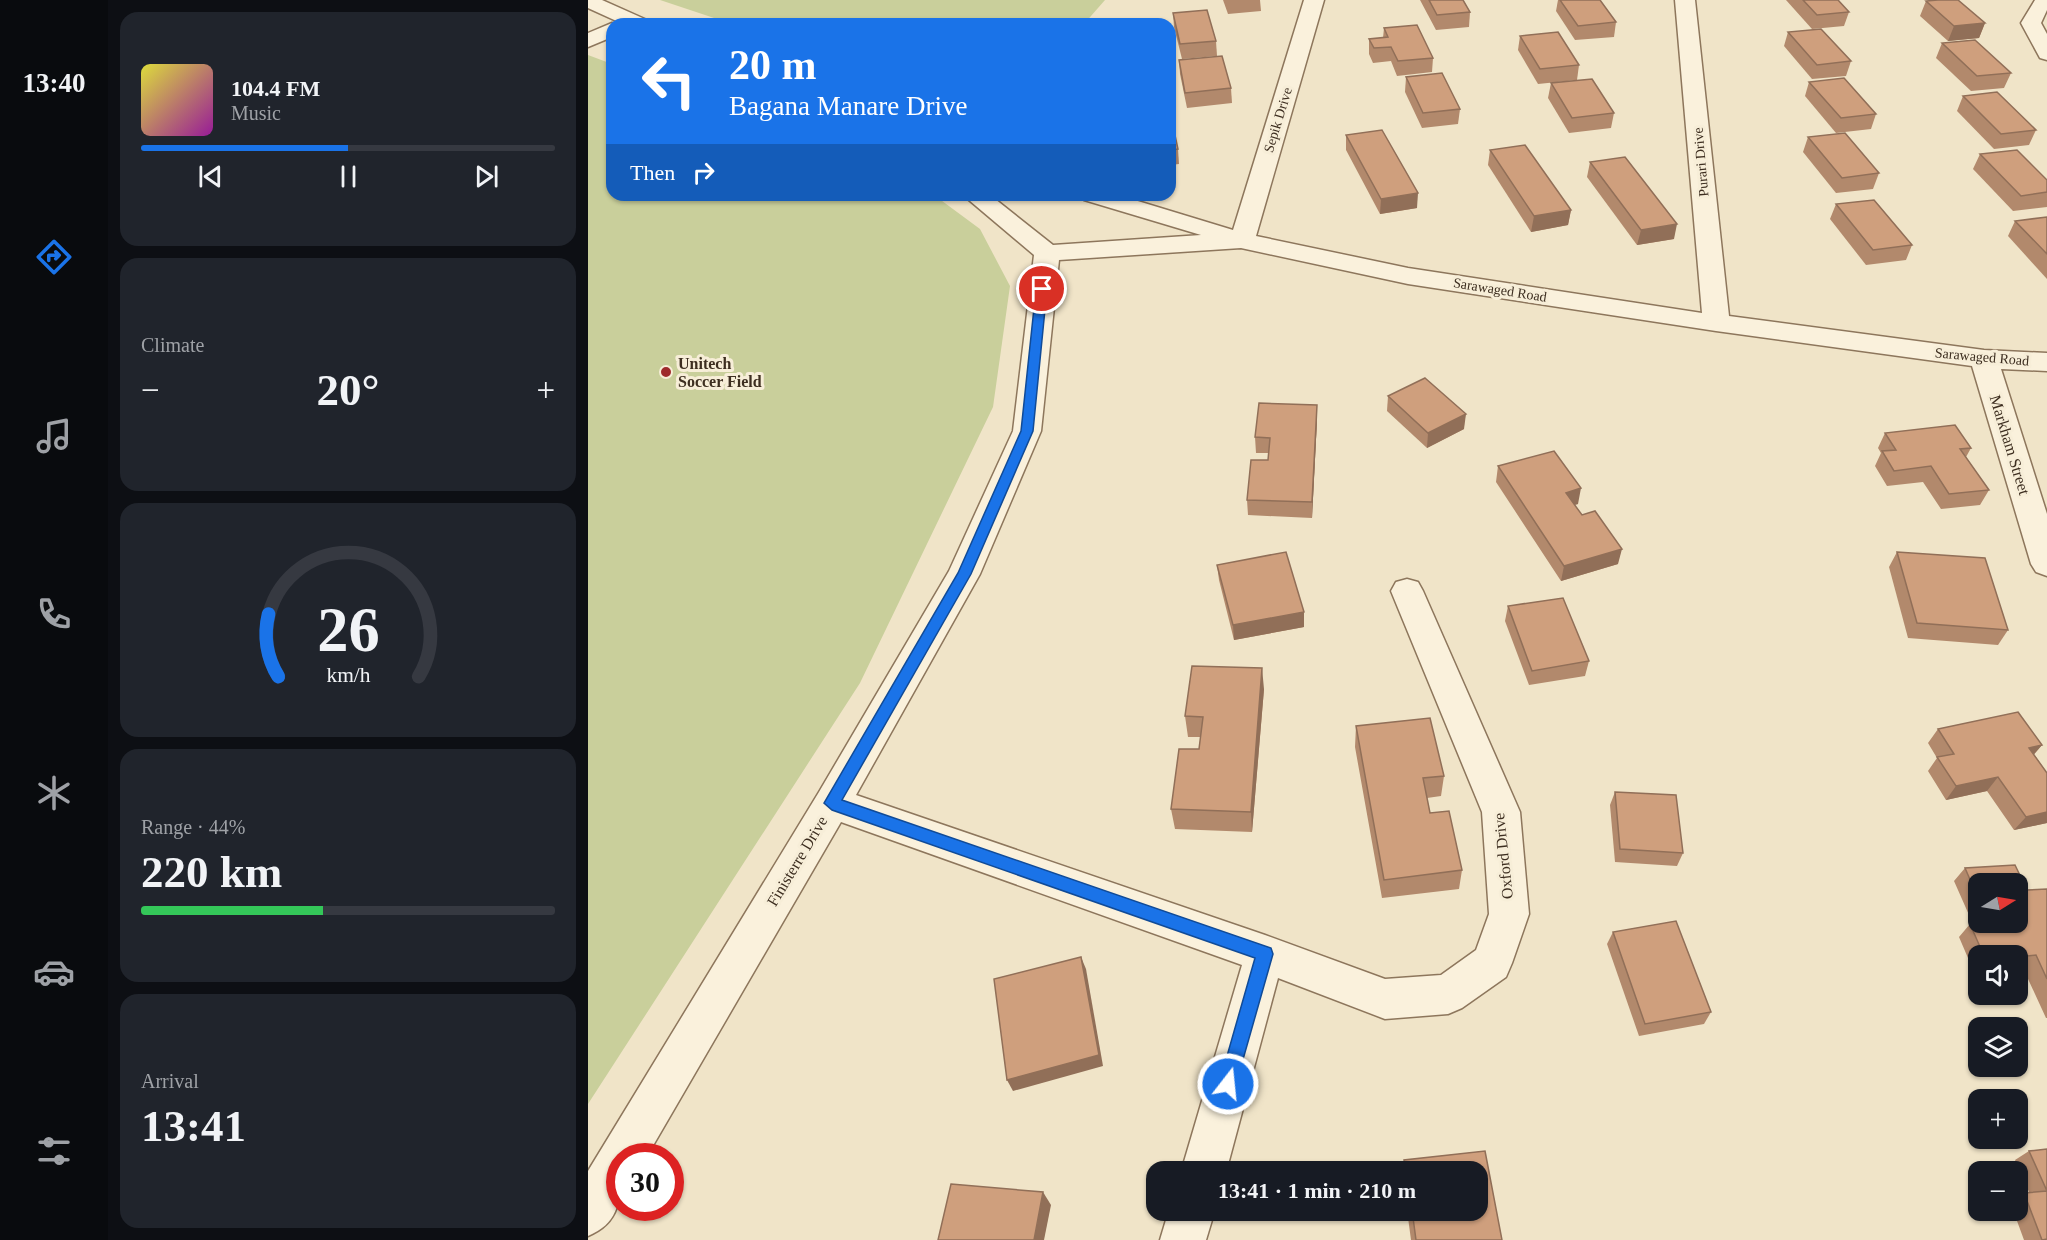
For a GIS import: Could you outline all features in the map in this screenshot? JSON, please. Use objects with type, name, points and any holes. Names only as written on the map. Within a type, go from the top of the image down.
[{"type":"street","points":[[1112,201],[1242,240],[1314,0]]},
{"type":"street","name":"Purari Drive","points":[[1685,0],[1716,323]]},
{"type":"street","points":[[2046,0],[2037,9],[2031,23],[2047,54]]},
{"type":"street","points":[[588,1],[616,18]]},
{"type":"street","points":[[588,31],[606,39]]},
{"type":"street","points":[[588,41],[606,33]]},
{"type":"street","points":[[982,201],[1047,253]]},
{"type":"street","name":"Sarawaged Road","points":[[1047,253],[1242,240],[1275,249],[1408,276],[1716,323],[1984,359],[2047,362]]},
{"type":"street","name":"Finisterre Drive","points":[[630,1143],[832,803],[964,574],[1027,431],[1047,253]]},
{"type":"street","name":"Markham Street","points":[[1984,359],[2047,564]]},
{"type":"street","name":"Oxford Drive","points":[[832,803],[1265,954],[1385,999],[1448,994],[1492,963],[1509,915],[1501,812],[1407,591]]},
{"type":"street","points":[[1206,1161],[1265,954]]},
{"type":"street","points":[[588,1214],[606,1184]]},
{"type":"street","points":[[1183,1240],[1189,1221]]},
{"type":"green space","points":[[660,0],[1105,0],[1089,18],[714,18]]},
{"type":"green space","points":[[588,55],[606,62],[606,201],[942,201],[980,229],[1010,286],[993,407],[860,683],[588,1104]]},
{"type":"building","points":[[1429,0],[1463,0],[1470,12],[1437,15]]},
{"type":"building","points":[[1560,0],[1600,0],[1616,22],[1578,26]]},
{"type":"building","points":[[1803,0],[1838,0],[1849,12],[1817,15]]},
{"type":"building","points":[[1958,0],[1985,23],[1954,26],[1926,1]]},
{"type":"building","points":[[1207,10],[1216,41],[1180,44],[1176,18],[1173,13]]},
{"type":"building","points":[[1417,25],[1433,58],[1398,61],[1391,47],[1374,48],[1369,39],[1388,37],[1384,28]]},
{"type":"building","points":[[1821,29],[1851,61],[1817,65],[1788,32]]},
{"type":"building","points":[[1558,32],[1579,65],[1540,69],[1520,36]]},
{"type":"building","points":[[1975,40],[2011,73],[1977,76],[1942,43]]},
{"type":"building","points":[[1222,56],[1231,88],[1185,93],[1179,60]]},
{"type":"building","points":[[1442,73],[1460,109],[1423,113],[1406,77]]},
{"type":"building","points":[[1844,78],[1876,114],[1841,118],[1809,82]]},
{"type":"building","points":[[1592,79],[1614,113],[1572,118],[1551,83]]},
{"type":"building","points":[[1997,92],[2036,130],[2001,134],[1963,96]]},
{"type":"building","points":[[1382,130],[1418,193],[1381,199],[1346,135]]},
{"type":"building","points":[[1845,133],[1879,173],[1842,178],[1808,137]]},
{"type":"building","points":[[1525,145],[1571,210],[1534,216],[1490,150]]},
{"type":"building","points":[[2017,150],[2047,180],[2047,192],[2021,196],[1980,154]]},
{"type":"building","points":[[1625,157],[1677,224],[1641,230],[1590,162]]},
{"type":"building","points":[[1874,200],[1912,245],[1873,250],[1836,204]]},
{"type":"building","points":[[2047,217],[2047,254],[2015,221]]},
{"type":"building","points":[[1425,378],[1466,414],[1428,433],[1388,396]]},
{"type":"building","points":[[1259,403],[1317,405],[1312,502],[1247,500],[1251,460],[1268,460],[1270,438],[1255,437]]},
{"type":"building","points":[[1955,425],[1971,448],[1960,449],[1989,490],[1949,494],[1931,466],[1894,471],[1882,451],[1896,450],[1885,433]]},
{"type":"building","points":[[1554,451],[1581,488],[1566,493],[1582,515],[1595,511],[1622,549],[1564,566],[1498,466]]},
{"type":"building","points":[[1286,552],[1304,612],[1233,625],[1217,565]]},
{"type":"building","points":[[1897,552],[1985,558],[2008,630],[1917,623]]},
{"type":"building","points":[[1563,598],[1589,661],[1532,671],[1508,606]]},
{"type":"building","points":[[1192,666],[1262,668],[1251,812],[1171,809],[1179,749],[1199,749],[1203,717],[1185,716]]},
{"type":"building","points":[[2018,712],[2042,745],[2029,748],[2047,773],[2047,812],[2026,817],[1998,777],[1956,786],[1937,757],[1954,754],[1938,729]]},
{"type":"building","points":[[1430,718],[1444,776],[1423,778],[1430,813],[1449,811],[1462,870],[1384,880],[1356,726]]},
{"type":"building","points":[[1615,792],[1676,795],[1683,853],[1620,849]]},
{"type":"building","points":[[2015,865],[2019,873],[1968,873],[1968,875],[1965,868]]},
{"type":"building","points":[[2047,889],[2047,979],[2036,955],[2028,956],[2028,945],[1979,945],[1974,933],[2028,933],[2028,890]]},
{"type":"building","points":[[1676,921],[1711,1012],[1645,1024],[1613,932]]},
{"type":"building","points":[[1081,957],[1099,1055],[1007,1080],[994,979]]},
{"type":"building","points":[[2047,1149],[2047,1191],[2029,1151]]},
{"type":"building","points":[[1485,1151],[1487,1161],[1404,1161]]},
{"type":"building","points":[[1488,1167],[1502,1240],[1416,1240],[1413,1221],[1488,1221]]},
{"type":"building","points":[[951,1184],[1043,1192],[1034,1240],[938,1240]]},
{"type":"building","points":[[2047,1191],[2047,1239],[2042,1240],[2028,1203],[2028,1193]]},
{"type":"place","name":"Unitech Soccer Field","points":[[666,372]]},
{"type":"route","points":[[1042,289],[1027,431],[964,574],[832,803],[1265,954],[1228,1084]]}]
